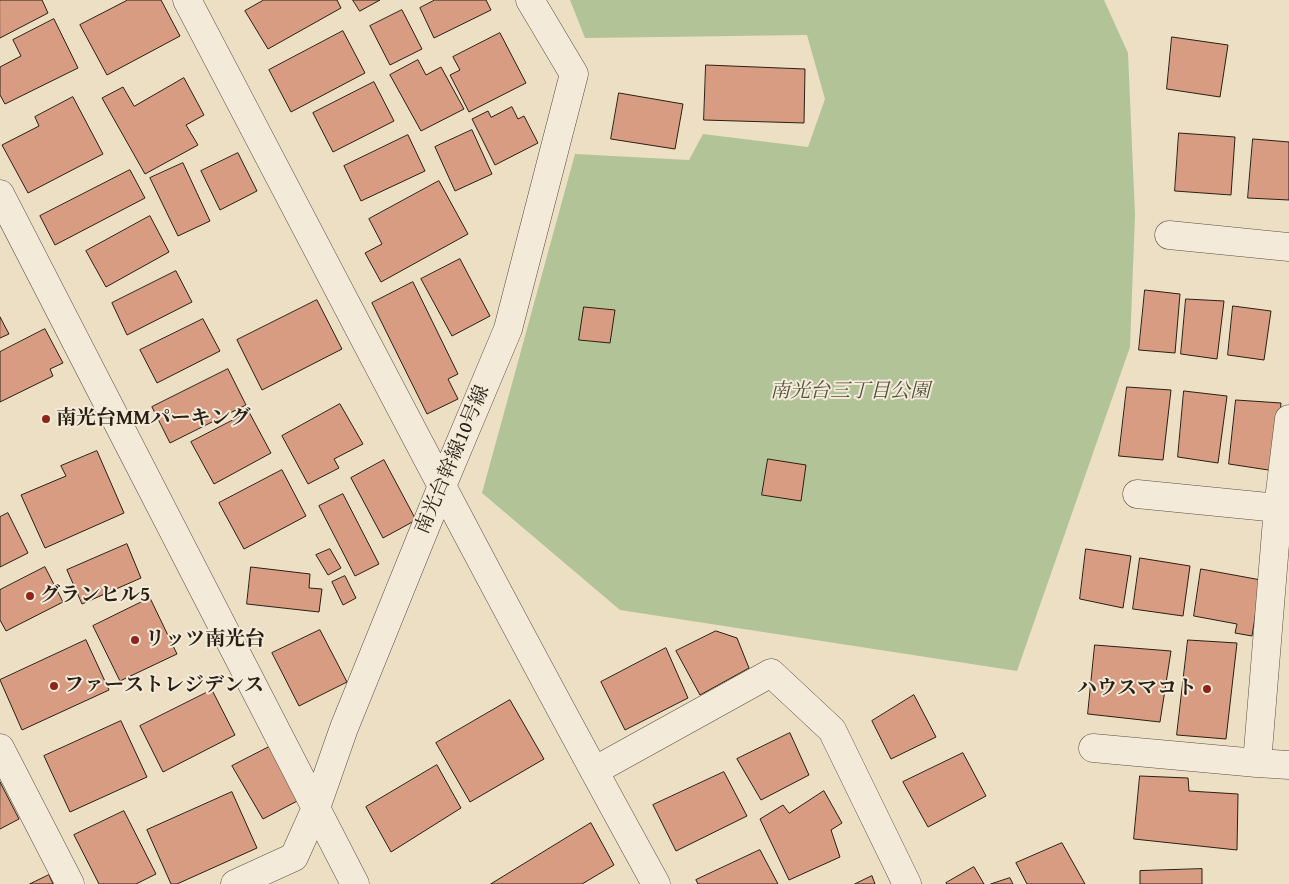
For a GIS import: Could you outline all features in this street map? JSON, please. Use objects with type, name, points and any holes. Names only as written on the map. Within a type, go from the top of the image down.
[{"type":"street","points":[[188,0],[442,486],[656,884]]},
{"type":"street","name":"南光台幹線10号線","points":[[235,884],[294,857],[316,808],[344,728],[442,486],[508,330],[574,74],[530,0]]},
{"type":"street","points":[[0,194],[355,884]]},
{"type":"street","points":[[1168,235],[1289,247]]},
{"type":"street","points":[[1257,763],[1281,525],[1289,419]]},
{"type":"street","points":[[1137,494],[1281,525]]},
{"type":"street","points":[[594,771],[772,673],[832,730],[907,884]]},
{"type":"street","points":[[0,748],[70,884]]},
{"type":"street","points":[[1093,748],[1289,765]]},
{"type":"green space","name":"南光台三丁目公園","points":[[570,0],[1104,0],[1128,53],[1135,215],[1130,347],[1017,671],[620,610],[482,493],[575,154],[689,160],[703,134],[808,147],[825,99],[807,35],[585,38]]},
{"type":"building","points":[[0,0],[42,0],[48,13],[0,38]]},
{"type":"building","points":[[128,0],[161,0],[180,36],[107,75],[80,25]]},
{"type":"building","points":[[264,0],[337,0],[341,8],[268,49],[245,11]]},
{"type":"building","points":[[353,0],[380,0],[360,11]]},
{"type":"building","points":[[435,0],[486,0],[491,10],[434,38],[420,8]]},
{"type":"building","points":[[402,10],[422,49],[390,65],[370,26]]},
{"type":"building","points":[[54,19],[78,68],[5,104],[0,95],[0,67],[21,56],[13,40]]},
{"type":"building","points":[[343,31],[365,73],[291,112],[269,70]]},
{"type":"building","points":[[500,33],[526,83],[469,112],[450,75],[460,70],[453,57]]},
{"type":"building","points":[[1172,37],[1228,45],[1220,97],[1167,89]]},
{"type":"building","points":[[418,60],[426,75],[441,67],[464,109],[421,131],[390,75]]},
{"type":"building","points":[[706,65],[805,69],[804,123],[704,120]]},
{"type":"building","points":[[184,78],[204,115],[186,125],[198,145],[145,174],[102,98],[123,87],[134,106]]},
{"type":"building","points":[[374,82],[394,121],[333,152],[313,113]]},
{"type":"building","points":[[619,93],[683,104],[675,149],[611,139]]},
{"type":"building","points":[[73,97],[103,154],[28,193],[2,145],[39,126],[35,117]]},
{"type":"building","points":[[512,107],[518,119],[524,116],[538,143],[495,165],[472,119],[488,111],[491,117]]},
{"type":"building","points":[[472,130],[492,174],[455,191],[435,147]]},
{"type":"building","points":[[1179,133],[1235,137],[1231,195],[1175,191]]},
{"type":"building","points":[[408,135],[425,171],[361,201],[344,166]]},
{"type":"building","points":[[1253,139],[1289,142],[1289,200],[1248,198]]},
{"type":"building","points":[[238,153],[257,191],[220,210],[201,171]]},
{"type":"building","points":[[183,163],[210,221],[178,236],[150,178]]},
{"type":"building","points":[[130,170],[145,198],[55,245],[40,216]]},
{"type":"building","points":[[439,181],[468,234],[381,282],[365,253],[382,244],[369,219]]},
{"type":"building","points":[[150,216],[169,252],[106,287],[86,251]]},
{"type":"building","points":[[460,259],[490,316],[452,336],[421,279]]},
{"type":"building","points":[[176,271],[192,302],[127,335],[112,303]]},
{"type":"building","points":[[413,282],[458,374],[448,379],[458,399],[427,414],[372,303]]},
{"type":"building","points":[[1145,290],[1180,294],[1175,353],[1139,350]]},
{"type":"building","points":[[1186,299],[1224,301],[1217,359],[1181,354]]},
{"type":"building","points":[[317,300],[342,349],[262,390],[237,340]]},
{"type":"building","points":[[1233,306],[1271,311],[1264,360],[1228,355]]},
{"type":"building","points":[[584,307],[615,310],[610,343],[579,340]]},
{"type":"building","points":[[0,317],[9,334],[0,338]]},
{"type":"building","points":[[203,319],[220,351],[157,383],[140,350]]},
{"type":"building","points":[[45,329],[63,363],[50,369],[53,376],[0,402],[0,352]]},
{"type":"building","points":[[228,369],[246,405],[170,443],[152,407]]},
{"type":"building","points":[[1127,387],[1171,390],[1163,460],[1119,456]]},
{"type":"building","points":[[1184,391],[1227,396],[1218,463],[1178,457]]},
{"type":"building","points":[[1236,400],[1281,403],[1275,471],[1229,464]]},
{"type":"building","points":[[340,404],[363,444],[334,459],[339,468],[308,484],[282,436]]},
{"type":"building","points":[[249,412],[271,453],[214,484],[191,442]]},
{"type":"building","points":[[97,451],[124,513],[45,548],[21,495],[66,476],[61,466]]},
{"type":"building","points":[[768,459],[806,465],[801,501],[762,495]]},
{"type":"building","points":[[384,460],[416,520],[383,538],[351,478]]},
{"type":"building","points":[[282,470],[306,516],[244,549],[219,503]]},
{"type":"building","points":[[343,494],[379,564],[355,576],[319,506]]},
{"type":"building","points":[[8,513],[28,553],[0,567],[0,517]]},
{"type":"building","points":[[127,544],[141,578],[82,604],[67,570]]},
{"type":"building","points":[[330,549],[341,568],[328,575],[316,555]]},
{"type":"building","points":[[1086,549],[1131,556],[1123,608],[1080,599]]},
{"type":"building","points":[[1140,558],[1190,566],[1183,616],[1133,609]]},
{"type":"building","name":"グランヒル5","points":[[45,567],[63,602],[6,631],[0,620],[0,590]]},
{"type":"building","points":[[251,567],[310,574],[309,588],[322,589],[319,612],[247,604]]},
{"type":"building","points":[[1201,569],[1261,580],[1252,636],[1235,633],[1237,624],[1194,616]]},
{"type":"building","points":[[345,576],[356,598],[343,605],[332,582]]},
{"type":"building","name":"リッツ南光台","points":[[150,598],[177,654],[120,681],[93,626]]},
{"type":"building","points":[[320,630],[347,682],[299,706],[272,653]]},
{"type":"building","points":[[716,631],[737,638],[749,668],[700,695],[676,651]]},
{"type":"building","name":"ファーストレジデンス","points":[[86,640],[109,690],[22,730],[0,680]]},
{"type":"building","name":"ハウスマコト","points":[[1188,640],[1237,643],[1226,739],[1177,735]]},
{"type":"building","points":[[1095,645],[1171,651],[1160,722],[1088,714]]},
{"type":"building","points":[[666,648],[688,698],[625,730],[601,682]]},
{"type":"building","points":[[212,690],[235,735],[163,772],[140,726]]},
{"type":"building","points":[[914,695],[936,737],[891,759],[872,721]]},
{"type":"building","points":[[510,700],[544,759],[470,802],[436,743]]},
{"type":"building","points":[[121,721],[147,777],[70,812],[44,756]]},
{"type":"building","points":[[790,733],[809,775],[761,800],[737,759]]},
{"type":"building","points":[[273,745],[303,798],[263,819],[232,766]]},
{"type":"building","points":[[963,753],[986,796],[928,827],[903,782]]},
{"type":"building","points":[[437,765],[461,808],[391,852],[366,807]]},
{"type":"building","points":[[724,772],[747,816],[676,851],[653,805]]},
{"type":"building","points":[[1140,776],[1188,778],[1189,791],[1238,794],[1237,850],[1134,839]]},
{"type":"building","points":[[0,782],[19,819],[0,829]]},
{"type":"building","points":[[824,791],[842,823],[831,830],[840,857],[789,880],[760,819],[783,805],[789,813]]},
{"type":"building","points":[[232,792],[257,848],[177,884],[171,884],[147,830]]},
{"type":"building","points":[[124,811],[156,874],[136,884],[99,884],[74,835]]},
{"type":"building","points":[[591,823],[614,865],[582,884],[491,884]]},
{"type":"building","points":[[1062,843],[1085,884],[1027,884],[1016,863]]},
{"type":"building","points":[[760,850],[778,884],[698,884],[696,880]]},
{"type":"building","points":[[974,867],[984,884],[946,883]]},
{"type":"building","points":[[1202,869],[1202,884],[1140,884],[1140,871]]},
{"type":"building","points":[[49,875],[53,884],[30,884]]},
{"type":"building","points":[[872,876],[875,884],[855,884]]},
{"type":"building","points":[[1010,878],[1013,884],[991,884]]},
{"type":"place","name":"南光台MMパーキング","points":[[46,419]]},
{"type":"place","name":"グランヒル5","points":[[30,596]]},
{"type":"place","name":"リッツ南光台","points":[[135,640]]},
{"type":"place","name":"ファーストレジデンス","points":[[54,686]]},
{"type":"place","name":"ハウスマコト","points":[[1207,689]]}]
